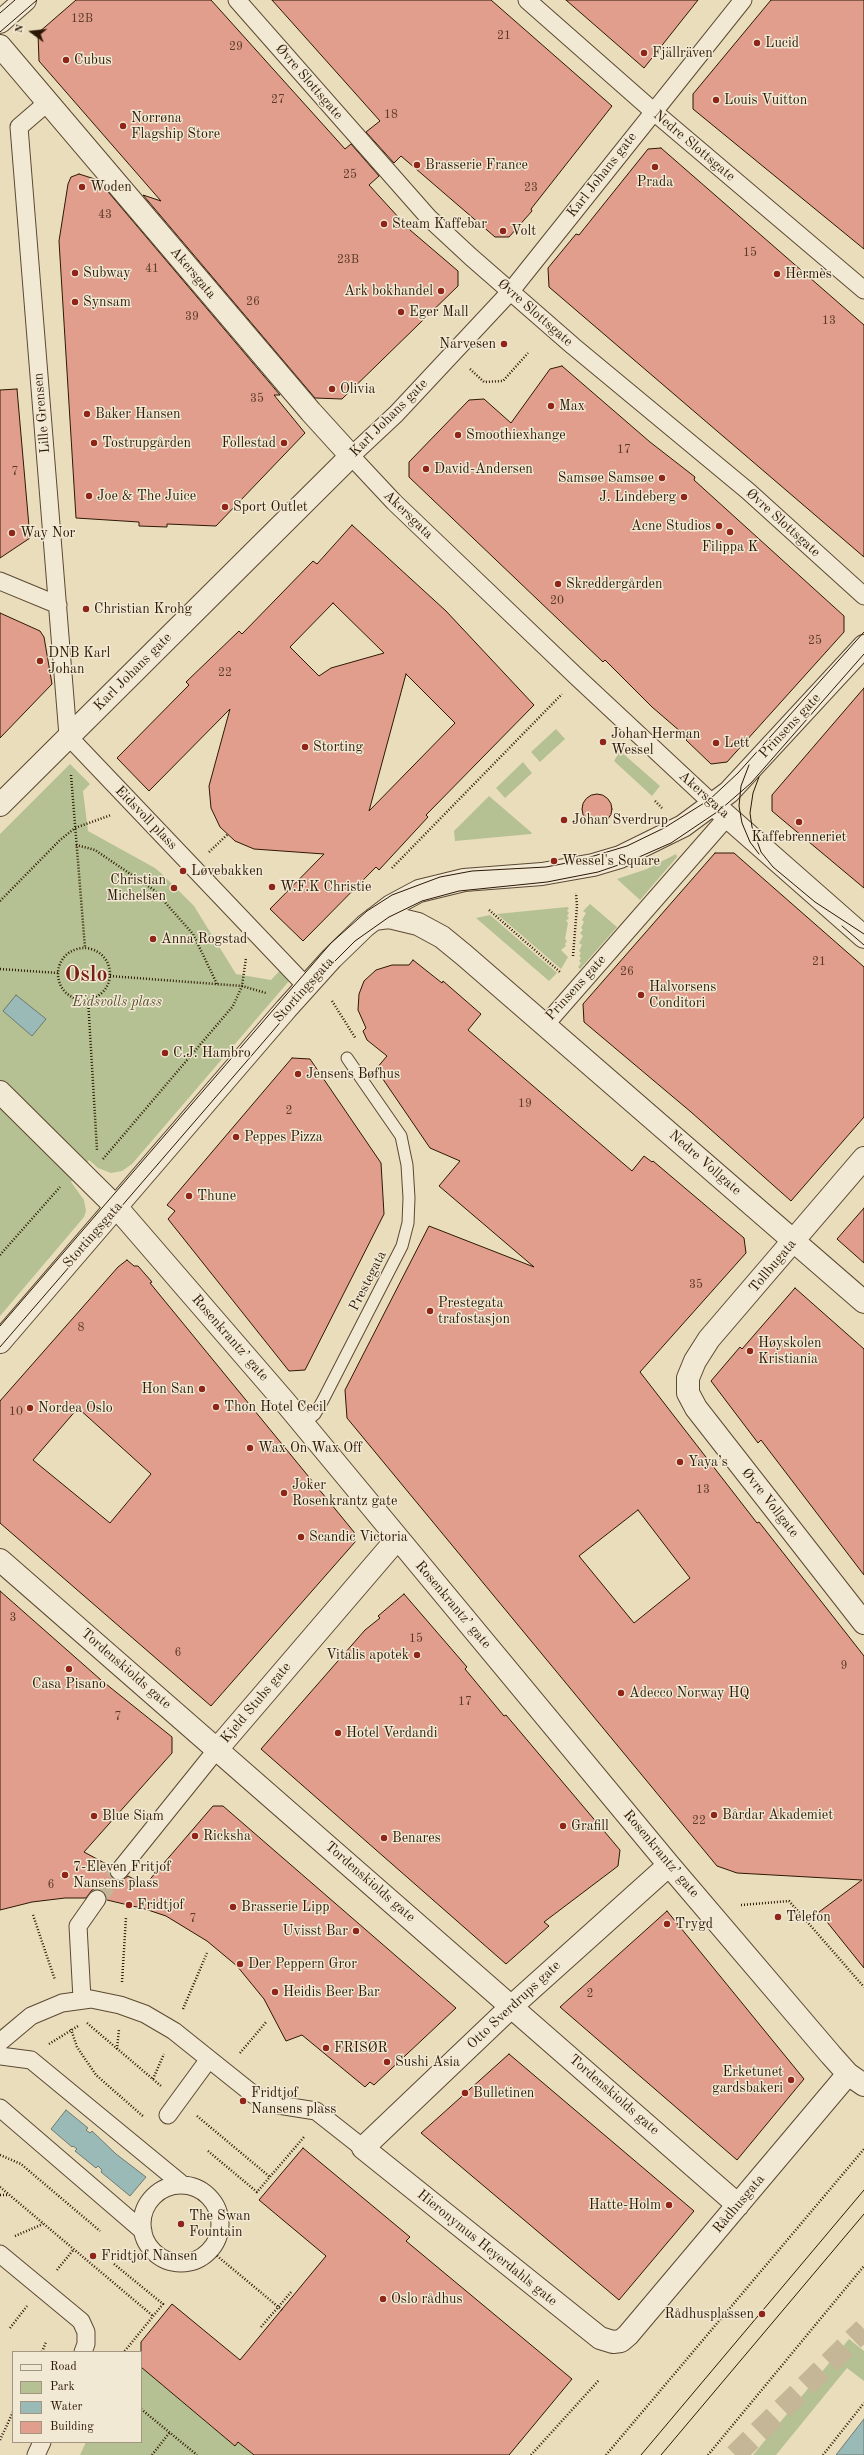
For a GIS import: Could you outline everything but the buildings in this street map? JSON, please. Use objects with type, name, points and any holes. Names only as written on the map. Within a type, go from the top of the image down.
[{"type":"street","points":[[0,22],[25,0]]},
{"type":"street","name":"Øvre Slottsgate","points":[[237,0],[429,218],[510,292],[748,491],[864,596]]},
{"type":"street","name":"Nedre Slottsgate","points":[[526,0],[653,111],[864,290]]},
{"type":"street","name":"Karl Johans gate","points":[[0,805],[351,456],[396,414],[510,292],[743,0]]},
{"type":"street","name":"Akersgata","points":[[0,46],[311,412],[394,502],[578,678],[721,811],[864,936]]},
{"type":"street","name":"Lille Grensen","points":[[48,102],[19,127],[68,736]]},
{"type":"street","points":[[0,581],[58,606]]},
{"type":"street","name":"Prinsens gate","points":[[374,919],[395,917],[428,929],[464,955],[546,1024],[721,811],[744,777],[864,646]]},
{"type":"street","name":"Eidsvoll plass","points":[[68,736],[136,806],[251,930],[306,986]]},
{"type":"street","name":"Stortingsgata","points":[[0,1342],[306,986],[353,936],[374,919],[401,900],[418,892],[447,883],[567,871],[620,857],[721,811]]},
{"type":"street","name":"Nedre Vollgate","points":[[546,1024],[864,1302]]},
{"type":"street","name":"Rosenkrantz’ gate","points":[[0,1092],[116,1208],[303,1424],[669,1865],[856,2079]]},
{"type":"street","name":"Tollbugata","points":[[688,1378],[695,1361],[709,1339],[864,1158]]},
{"type":"street","name":"Øvre Vollgate","points":[[688,1378],[688,1393],[696,1408],[864,1623]]},
{"type":"street","name":"Kjeld Stubs gate","points":[[119,1871],[218,1748],[397,1538]]},
{"type":"street","name":"Tordenskiolds gate","points":[[0,1560],[218,1748],[738,2205]]},
{"type":"street","name":"Otto Sverdrups gate","points":[[363,2148],[512,2006],[669,1865]]},
{"type":"street","points":[[82,1999],[78,1926],[97,1899]]},
{"type":"street","points":[[0,2042],[31,2016],[62,2003],[82,1999],[120,2005],[145,2014],[174,2030],[254,2095],[272,2104],[316,2111],[363,2148]]},
{"type":"street","points":[[0,2056],[31,2060],[183,2185]]},
{"type":"street","points":[[168,2116],[209,2059]]},
{"type":"street","name":"Rådhusgata","points":[[613,2342],[621,2341],[628,2335],[738,2205],[856,2079]]},
{"type":"street","points":[[0,2108],[143,2231],[152,2249],[162,2258],[175,2262],[188,2262],[200,2258],[210,2250],[216,2240],[220,2228],[219,2216],[215,2205],[208,2195],[198,2188],[183,2185],[164,2189],[155,2195],[147,2204],[144,2215],[143,2231]]},
{"type":"street","name":"Hieronymus Heyerdahls gate","points":[[363,2148],[600,2338],[613,2342]]},
{"type":"street","points":[[4,2247],[81,2321],[86,2332],[86,2344],[83,2351]]},
{"type":"street","points":[[36,2455],[42,2443]]},
{"type":"lane","name":"Prestegata","points":[[303,1424],[315,1414],[323,1400],[402,1246],[408,1222],[409,1198],[407,1165],[401,1136],[347,1058]]},
{"type":"path","points":[[453,353],[484,382],[503,381],[528,353]]},
{"type":"path","points":[[392,868],[578,678]]},
{"type":"path","points":[[68,736],[85,948]]},
{"type":"path","points":[[0,901],[60,840],[75,828],[136,806]]},
{"type":"path","points":[[203,858],[228,834]]},
{"type":"path","points":[[76,845],[101,853],[154,890],[193,934],[217,984]]},
{"type":"path","points":[[573,958],[577,906],[576,893]]},
{"type":"path","points":[[489,910],[558,971]]},
{"type":"path","points":[[103,1159],[233,1006],[242,986],[251,930]]},
{"type":"path","points":[[85,948],[94,950],[103,956],[109,966],[110,976],[102,992],[88,999],[76,998],[67,993],[60,984],[58,973],[59,964],[69,952],[85,948]]},
{"type":"path","points":[[0,969],[58,973]]},
{"type":"path","points":[[110,976],[242,986],[271,994]]},
{"type":"path","points":[[88,999],[98,1156]]},
{"type":"path","points":[[332,1002],[358,1043]]},
{"type":"path","points":[[0,1255],[62,1183]]},
{"type":"path","points":[[741,1905],[789,1901],[864,1987]]},
{"type":"path","points":[[31,2060],[51,2042],[86,2023],[270,2177]]},
{"type":"path","points":[[77,2047],[96,2075],[150,2121]]},
{"type":"path","points":[[208,2152],[257,2192],[304,2137]]},
{"type":"path","points":[[606,2455],[864,2150]]},
{"type":"path","points":[[0,2155],[21,2164],[100,2231]]},
{"type":"path","points":[[0,2187],[153,2316]]},
{"type":"path","points":[[0,2195],[9,2195]]},
{"type":"path","points":[[4,2247],[44,2224]]},
{"type":"path","points":[[210,2250],[282,2310]]},
{"type":"path","points":[[114,2264],[163,2304],[125,2351]]},
{"type":"path","points":[[708,2455],[864,2266]]},
{"type":"path","points":[[261,2327],[292,2291]]},
{"type":"path","points":[[42,2351],[46,2342]]},
{"type":"path","points":[[531,2455],[599,2380]]},
{"type":"path","points":[[823,2455],[864,2403]]},
{"type":"path","points":[[142,2410],[198,2455]]},
{"type":"path","points":[[0,2440],[12,2414]]},
{"type":"path","points":[[152,2455],[170,2432]]},
{"type":"green space","points":[[556,729],[565,739],[540,762],[531,752]]},
{"type":"green space","points":[[620,751],[660,786],[652,796],[614,761]]},
{"type":"green space","points":[[523,762],[532,773],[505,798],[496,788]]},
{"type":"green space","name":"Eidsvolls plass","points":[[70,764],[90,784],[83,791],[88,831],[155,868],[162,874],[194,906],[236,974],[271,980],[285,965],[295,974],[132,1164],[122,1171],[111,1173],[98,1168],[89,1160],[71,1182],[84,1200],[86,1211],[84,1217],[0,1316],[0,834]]},
{"type":"green space","points":[[489,796],[532,833],[455,841],[454,831]]},
{"type":"green space","points":[[676,854],[677,857],[640,900],[617,879],[647,869]]},
{"type":"green space","points":[[590,904],[617,927],[580,969],[578,967],[581,963],[579,961],[581,958],[579,956],[581,953],[579,951],[582,945],[579,943],[583,936],[580,933],[583,930],[581,928],[584,922],[582,920],[586,913],[583,911]]},
{"type":"green space","points":[[569,908],[567,911],[569,913],[567,916],[569,918],[566,921],[568,923],[565,939],[567,941],[565,944],[566,946],[561,950],[568,957],[561,969],[497,914]]},
{"type":"green space","points":[[490,915],[557,973],[549,981],[476,918]]},
{"type":"green space","points":[[849,2339],[864,2351],[864,2381],[847,2368],[776,2455],[753,2455]]},
{"type":"green space","points":[[142,2368],[235,2446],[238,2442],[254,2455],[80,2455],[86,2443],[142,2443]]},
{"type":"water","points":[[16,995],[46,1019],[32,1036],[3,1011]]},
{"type":"water","points":[[66,2110],[88,2128],[86,2130],[90,2133],[92,2131],[116,2154],[146,2177],[130,2196],[101,2172],[102,2170],[98,2166],[96,2168],[75,2151],[77,2149],[73,2146],[72,2147],[51,2129]]},
{"type":"water","points":[[864,2419],[864,2455],[836,2455]]},
{"type":"tunnel","points":[[97,1899],[119,1871]]},
{"type":"tunnel","points":[[735,2455],[864,2329]]},
{"type":"tram line","points":[[0,13],[15,0]]},
{"type":"tram line","points":[[0,32],[37,0]]},
{"type":"tram line","points":[[0,1326],[331,943],[367,911],[392,895],[440,877],[472,871],[546,867],[577,861],[627,846],[664,828],[709,800],[738,773],[864,632]]},
{"type":"tram line","points":[[0,1347],[322,974],[355,941],[389,917],[422,901],[459,891],[547,882],[598,872],[630,861],[671,843],[720,810],[751,783],[864,654]]},
{"type":"tram line","points":[[749,765],[741,786],[739,806],[742,823],[750,842],[759,854]]},
{"type":"tram line","points":[[759,777],[753,793],[750,813],[752,827],[761,852],[773,867],[815,902],[864,934]]},
{"type":"tram line","points":[[842,926],[864,945]]},
{"type":"tram line","points":[[641,2455],[864,2190]]},
{"type":"tram line","points":[[661,2455],[864,2214]]},
{"type":"place","name":"Lucid","points":[[757,43]]},
{"type":"place","name":"Fjällräven","points":[[644,53]]},
{"type":"place","name":"Cubus","points":[[66,60]]},
{"type":"place","name":"Louis Vuitton","points":[[716,100]]},
{"type":"place","name":"Norrøna Flagship Store","points":[[123,126]]},
{"type":"place","name":"Brasserie France","points":[[417,165]]},
{"type":"place","name":"Prada","points":[[655,167]]},
{"type":"place","name":"Woden","points":[[82,187]]},
{"type":"place","name":"Steam Kaffebar","points":[[384,224]]},
{"type":"place","name":"Volt","points":[[503,231]]},
{"type":"place","name":"Subway","points":[[75,273]]},
{"type":"place","name":"Hermès","points":[[777,274]]},
{"type":"place","name":"Ark bokhandel","points":[[441,291]]},
{"type":"place","name":"Synsam","points":[[75,302]]},
{"type":"place","name":"Eger Mall","points":[[401,312]]},
{"type":"place","name":"Narvesen","points":[[504,344]]},
{"type":"place","name":"Olivia","points":[[332,389]]},
{"type":"place","name":"Max","points":[[551,406]]},
{"type":"place","name":"Baker Hansen","points":[[87,414]]},
{"type":"place","name":"Smoothiexhange","points":[[458,435]]},
{"type":"place","name":"Tostrupgården","points":[[94,443]]},
{"type":"place","name":"Follestad","points":[[284,443]]},
{"type":"place","name":"David-Andersen","points":[[426,469]]},
{"type":"place","name":"Samsøe Samsøe","points":[[662,478]]},
{"type":"place","name":"Joe & The Juice","points":[[89,496]]},
{"type":"place","name":"J. Lindeberg","points":[[684,497]]},
{"type":"place","name":"Sport Outlet","points":[[225,507]]},
{"type":"place","name":"Acne Studios","points":[[719,526]]},
{"type":"place","name":"Filippa K","points":[[730,532]]},
{"type":"place","name":"Way Nor","points":[[12,533]]},
{"type":"place","name":"Skreddergården","points":[[558,584]]},
{"type":"place","name":"Christian Krohg","points":[[86,609]]},
{"type":"place","name":"DNB Karl Johan","points":[[40,661]]},
{"type":"place","name":"Johan Herman Wessel","points":[[603,742]]},
{"type":"place","name":"Lett","points":[[716,743]]},
{"type":"place","name":"Storting","points":[[305,747]]},
{"type":"place","name":"Johan Sverdrup","points":[[564,820]]},
{"type":"place","name":"Kaffebrenneriet","points":[[799,822]]},
{"type":"place","name":"Wessel's Square","points":[[554,861]]},
{"type":"place","name":"Løvebakken","points":[[183,871]]},
{"type":"place","name":"W.F.K Christie","points":[[272,887]]},
{"type":"place","name":"Christian Michelsen","points":[[174,888]]},
{"type":"place","name":"Anna Rogstad","points":[[153,939]]},
{"type":"place","name":"Halvorsens Conditori","points":[[641,995]]},
{"type":"place","name":"C.J. Hambro","points":[[165,1053]]},
{"type":"place","name":"Jensens Bøfhus","points":[[298,1074]]},
{"type":"place","name":"Peppes Pizza","points":[[236,1137]]},
{"type":"place","name":"Thune","points":[[189,1196]]},
{"type":"place","name":"Prestegata trafostasjon","points":[[430,1311]]},
{"type":"place","name":"Høyskolen Kristiania","points":[[750,1351]]},
{"type":"place","name":"Hon San","points":[[202,1389]]},
{"type":"place","name":"Thon Hotel Cecil","points":[[216,1407]]},
{"type":"place","name":"Nordea Oslo","points":[[30,1408]]},
{"type":"place","name":"Wax On Wax Off","points":[[250,1448]]},
{"type":"place","name":"Yaya’s","points":[[680,1462]]},
{"type":"place","name":"Joker Rosenkrantz gate","points":[[284,1493]]},
{"type":"place","name":"Scandic Victoria","points":[[301,1537]]},
{"type":"place","name":"Vitalis apotek","points":[[417,1655]]},
{"type":"place","name":"Casa Pisano","points":[[69,1669]]},
{"type":"place","name":"Adecco Norway HQ","points":[[621,1693]]},
{"type":"place","name":"Hotel Verdandi","points":[[338,1733]]},
{"type":"place","name":"Bårdar Akademiet","points":[[714,1815]]},
{"type":"place","name":"Blue Siam","points":[[94,1816]]},
{"type":"place","name":"Grafill","points":[[563,1826]]},
{"type":"place","name":"Ricksha","points":[[195,1836]]},
{"type":"place","name":"Benares","points":[[384,1838]]},
{"type":"place","name":"7-Eleven Fritjof Nansens plass","points":[[65,1875]]},
{"type":"place","name":"Fridtjof","points":[[129,1905]]},
{"type":"place","name":"Brasserie Lipp","points":[[233,1907]]},
{"type":"place","name":"Telefon","points":[[778,1917]]},
{"type":"place","name":"Trygd","points":[[667,1924]]},
{"type":"place","name":"Uvisst Bar","points":[[356,1931]]},
{"type":"place","name":"Der Peppern Gror","points":[[240,1964]]},
{"type":"place","name":"Heidis Beer Bar","points":[[275,1992]]},
{"type":"place","name":"FRISØR","points":[[326,2048]]},
{"type":"place","name":"Sushi Asia","points":[[387,2062]]},
{"type":"place","name":"Erketunet gardsbakeri","points":[[791,2080]]},
{"type":"place","name":"Bulletinen","points":[[465,2093]]},
{"type":"place","name":"Fridtjof Nansens plass","points":[[243,2101]]},
{"type":"place","name":"Hatte-Holm","points":[[669,2205]]},
{"type":"place","name":"The Swan Fountain","points":[[181,2224]]},
{"type":"place","name":"Fridtjof Nansen","points":[[93,2256]]},
{"type":"place","name":"Oslo rådhus","points":[[383,2299]]},
{"type":"place","name":"Rådhusplassen","points":[[762,2314]]},
{"type":"district","name":"Oslo","points":[[86,975]]}]
